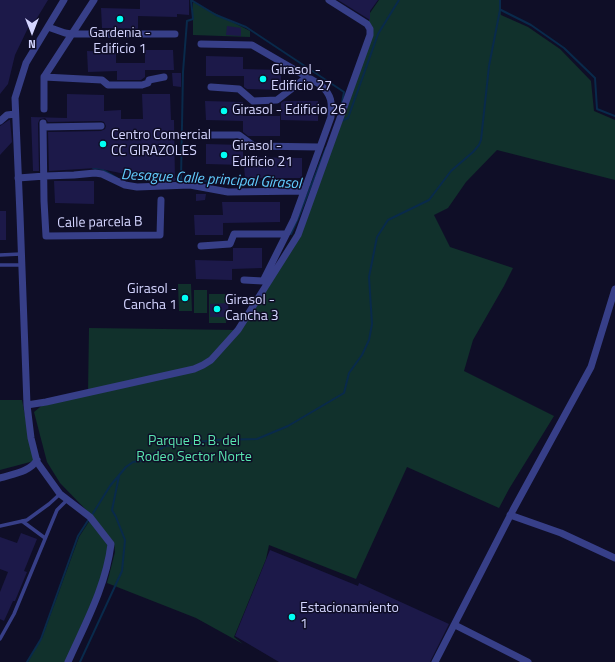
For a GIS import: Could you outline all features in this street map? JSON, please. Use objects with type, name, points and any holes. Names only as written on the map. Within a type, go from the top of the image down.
[{"type":"street","points":[[64,0],[26,63],[15,98],[15,114],[27,405],[31,438],[37,460],[60,494],[90,518],[111,544],[110,554],[98,596],[68,662]]},
{"type":"street","points":[[44,109],[44,77],[94,0]]},
{"type":"street","points":[[27,405],[194,369],[211,360],[238,330],[298,235],[370,35],[370,29],[367,24],[329,0]]},
{"type":"street","points":[[48,27],[72,34],[175,34]]},
{"type":"street","points":[[201,44],[252,45],[321,85],[329,93],[332,106],[331,117],[294,219],[263,281],[244,280]]},
{"type":"street","points":[[44,77],[102,80],[108,85],[145,85],[149,80],[164,77]]},
{"type":"street","points":[[211,87],[239,89],[253,101],[277,100],[307,77]]},
{"type":"street","points":[[0,121],[7,115],[15,114]]},
{"type":"street","name":"Calle parcela B","points":[[101,126],[43,125],[46,236],[160,235],[161,200]]},
{"type":"street","points":[[210,134],[240,135],[254,146],[319,147]]},
{"type":"street","points":[[18,178],[74,176],[95,173],[102,174],[125,185],[137,187],[190,185],[228,192],[304,191]]},
{"type":"street","points":[[201,246],[230,244],[234,234],[286,234]]},
{"type":"street","points":[[435,662],[510,515],[591,367],[615,289]]},
{"type":"street","points":[[0,478],[27,469],[37,460]]},
{"type":"street","points":[[510,515],[561,533],[615,558]]},
{"type":"street","points":[[454,625],[528,662]]},
{"type":"lane","points":[[0,255],[21,254]]},
{"type":"lane","points":[[0,265],[22,265]]},
{"type":"lane","points":[[0,526],[27,520],[60,494]]},
{"type":"lane","points":[[0,639],[14,614],[57,510],[67,500]]},
{"type":"lane","points":[[22,522],[45,538]]},
{"type":"green space","name":"Parque B. B. del Rodeo Sector Norte","points":[[379,0],[499,0],[501,15],[528,27],[560,49],[591,81],[594,111],[615,120],[615,180],[497,150],[466,182],[448,208],[434,215],[450,247],[513,268],[473,340],[464,371],[554,416],[499,508],[407,467],[356,579],[269,545],[266,559],[234,637],[243,644],[196,618],[107,583],[115,552],[114,543],[93,517],[60,483],[47,462],[34,412],[46,402],[88,393],[89,328],[238,330],[297,229],[364,54],[370,13]]},
{"type":"green space","points":[[193,2],[250,31],[250,37],[193,35]]},
{"type":"green space","name":"Girasol - Cancha 1","points":[[178,284],[191,284],[192,311],[179,311]]},
{"type":"green space","points":[[194,290],[207,290],[207,313],[194,313]]},
{"type":"green space","name":"Girasol - Cancha 3","points":[[209,294],[225,294],[226,323],[209,323]]},
{"type":"green space","points":[[0,400],[22,400],[34,461],[0,470]]},
{"type":"green space","points":[[90,520],[110,545],[103,576],[68,662],[28,662],[42,638],[79,537]]},
{"type":"building","points":[[0,0],[48,0],[37,18],[28,28],[15,55],[8,84],[0,94]]},
{"type":"building","points":[[140,0],[189,0],[189,15],[177,14],[177,17],[138,16],[138,29],[102,28],[101,8],[140,9]]},
{"type":"building","points":[[338,0],[378,0],[370,11],[370,20]]},
{"type":"building","points":[[227,26],[241,28],[241,36],[226,35]]},
{"type":"building","points":[[145,50],[173,50],[174,70],[145,70],[145,77],[141,80],[117,80],[117,71],[88,72],[87,51],[116,52],[116,63],[145,63]]},
{"type":"building","points":[[206,56],[243,57],[243,69],[281,70],[281,90],[247,89],[244,87],[244,76],[206,76]]},
{"type":"building","points":[[172,73],[181,73],[181,87],[173,86]]},
{"type":"building","name":"Centro Comercial CC GIRAZOLES","points":[[67,94],[104,95],[104,111],[121,110],[121,119],[143,119],[142,94],[170,94],[171,120],[174,120],[175,181],[159,181],[96,168],[49,171],[48,132],[101,131],[105,129],[106,126],[104,122],[101,121],[48,122],[45,118],[40,119],[38,123],[39,171],[33,171],[31,117],[67,118]]},
{"type":"building","points":[[205,101],[243,102],[243,116],[280,116],[280,136],[248,136],[243,132],[243,121],[206,120]]},
{"type":"building","points":[[284,101],[318,101],[318,121],[281,120],[281,103]]},
{"type":"building","points":[[9,120],[12,142],[0,155],[0,126]]},
{"type":"building","points":[[206,144],[243,145],[243,157],[302,158],[302,178],[245,178],[244,165],[206,164]]},
{"type":"building","points":[[54,181],[94,181],[94,204],[55,203]]},
{"type":"building","points":[[196,194],[206,194],[205,200],[196,201]]},
{"type":"building","points":[[222,202],[280,202],[280,222],[223,223],[223,235],[195,235],[194,215],[223,215]]},
{"type":"building","points":[[0,211],[6,211],[6,240],[0,240]]},
{"type":"building","points":[[233,248],[262,248],[262,268],[232,269],[232,280],[196,279],[195,260],[233,261]]},
{"type":"building","points":[[228,303],[229,317],[210,317],[210,304]]},
{"type":"building","points":[[21,533],[37,539],[24,571],[27,572],[15,601],[13,601],[4,621],[0,619],[0,592],[8,572],[0,569],[0,537],[17,543]]},
{"type":"building","points":[[270,550],[358,586],[359,583],[449,624],[430,662],[279,662],[235,636]]},
{"type":"waterway","points":[[181,179],[183,72],[187,21],[193,19],[191,0],[216,15],[246,27],[344,92],[342,103]]},
{"type":"waterway","points":[[341,121],[348,118],[378,34],[399,0]]},
{"type":"waterway","points":[[92,515],[110,486],[126,467],[133,462],[144,460],[165,446],[216,440],[257,439],[288,426],[344,393],[349,373],[362,355],[369,340],[372,324],[369,277],[377,237],[388,220],[429,200],[451,171],[473,152],[481,140],[489,66],[500,10],[500,0]]},
{"type":"waterway","points":[[501,10],[531,25],[564,48],[595,78],[597,109],[615,116]]},
{"type":"waterway","points":[[291,234],[326,148]]},
{"type":"waterway","name":"Desague Calle principal Girasol","points":[[93,168],[102,169],[117,178]]},
{"type":"waterway","name":"Desague Calle principal Girasol","points":[[120,179],[152,179]]},
{"type":"waterway","name":"Desague Calle principal Girasol","points":[[174,179],[219,182],[302,183],[311,185]]},
{"type":"waterway","points":[[80,662],[122,571],[125,540],[112,510],[119,476]]},
{"type":"waterway","points":[[27,662],[41,639],[78,536],[89,519]]},
{"type":"place","name":"Gardenia - Edificio 1","points":[[120,19]]},
{"type":"place","name":"Girasol - Edificio 27","points":[[263,79]]},
{"type":"place","name":"Girasol - Edificio 26","points":[[224,111]]},
{"type":"place","name":"Centro Comercial CC GIRAZOLES","points":[[103,144]]},
{"type":"place","name":"Girasol - Edificio 21","points":[[224,155]]},
{"type":"place","name":"Girasol - Cancha 1","points":[[185,298]]},
{"type":"place","name":"Girasol - Cancha 3","points":[[217,309]]},
{"type":"place","name":"Estacionamiento 1","points":[[292,617]]}]
